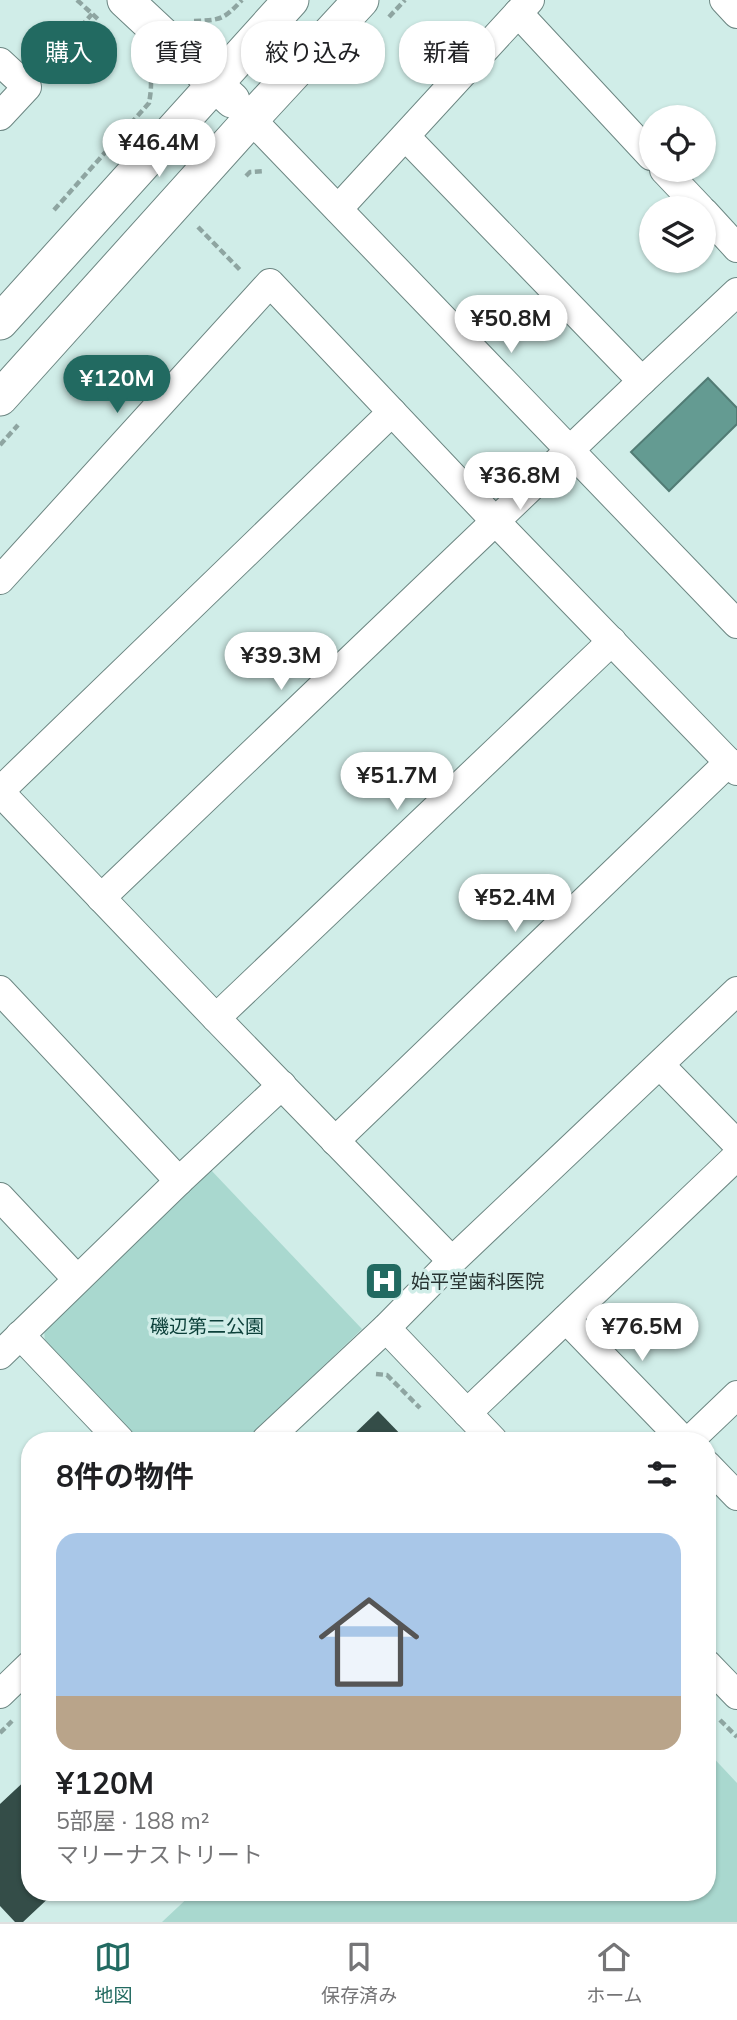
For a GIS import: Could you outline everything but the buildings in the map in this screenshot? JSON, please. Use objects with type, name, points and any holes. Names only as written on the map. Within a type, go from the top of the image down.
[{"type":"street","points":[[227,71],[291,0]]},
{"type":"street","points":[[724,0],[737,14]]},
{"type":"street","points":[[338,209],[524,7],[639,142]]},
{"type":"street","points":[[0,398],[251,119],[374,10]]},
{"type":"street","points":[[113,12],[131,24]]},
{"type":"street","points":[[0,62],[27,87],[0,116]]},
{"type":"street","points":[[0,322],[215,84]]},
{"type":"street","points":[[217,84],[737,624]]},
{"type":"street","points":[[406,137],[642,381]]},
{"type":"street","points":[[675,182],[689,196]]},
{"type":"street","points":[[716,225],[737,248]]},
{"type":"street","points":[[0,580],[270,283],[733,767],[335,1141]]},
{"type":"street","points":[[101,898],[737,292]]},
{"type":"street","points":[[392,412],[0,791],[452,1261]]},
{"type":"street","points":[[216,1018],[612,641]]},
{"type":"street","points":[[0,990],[179,1181]]},
{"type":"street","points":[[275,1432],[737,991]]},
{"type":"street","points":[[660,1065],[737,1144]]},
{"type":"street","points":[[0,1354],[282,1085]]},
{"type":"street","points":[[467,1413],[737,1156]]},
{"type":"street","points":[[0,1197],[77,1279]]},
{"type":"street","points":[[566,1319],[675,1432]]},
{"type":"street","points":[[386,1328],[485,1432]]},
{"type":"street","points":[[20,1335],[112,1432]]},
{"type":"street","points":[[698,1432],[737,1395]]},
{"type":"street","points":[[716,1474],[737,1496]]},
{"type":"street","points":[[716,1673],[737,1695]]},
{"type":"street","points":[[0,1694],[21,1674]]},
{"type":"path","points":[[77,0],[92,14]]},
{"type":"path","points":[[183,15],[195,21],[220,20],[242,0]]},
{"type":"path","points":[[374,10],[405,0]]},
{"type":"path","points":[[27,87],[92,14],[113,12]]},
{"type":"path","points":[[53,212],[149,103],[151,84]]},
{"type":"path","points":[[198,227],[262,292]]},
{"type":"path","points":[[376,1374],[387,1375],[423,1412]]},
{"type":"green space","name":"磯辺第二公園","points":[[210,1169],[362,1329],[254,1432],[130,1432],[45,1343],[44,1329]]},
{"type":"green space","points":[[716,1761],[737,1783],[737,1922],[162,1922],[184,1901],[716,1901]]},
{"type":"shaded area","points":[[708,378],[737,408],[737,424],[669,491],[631,452]]},
{"type":"place","name":"始平堂歯科医院","points":[[384,1281]]}]
